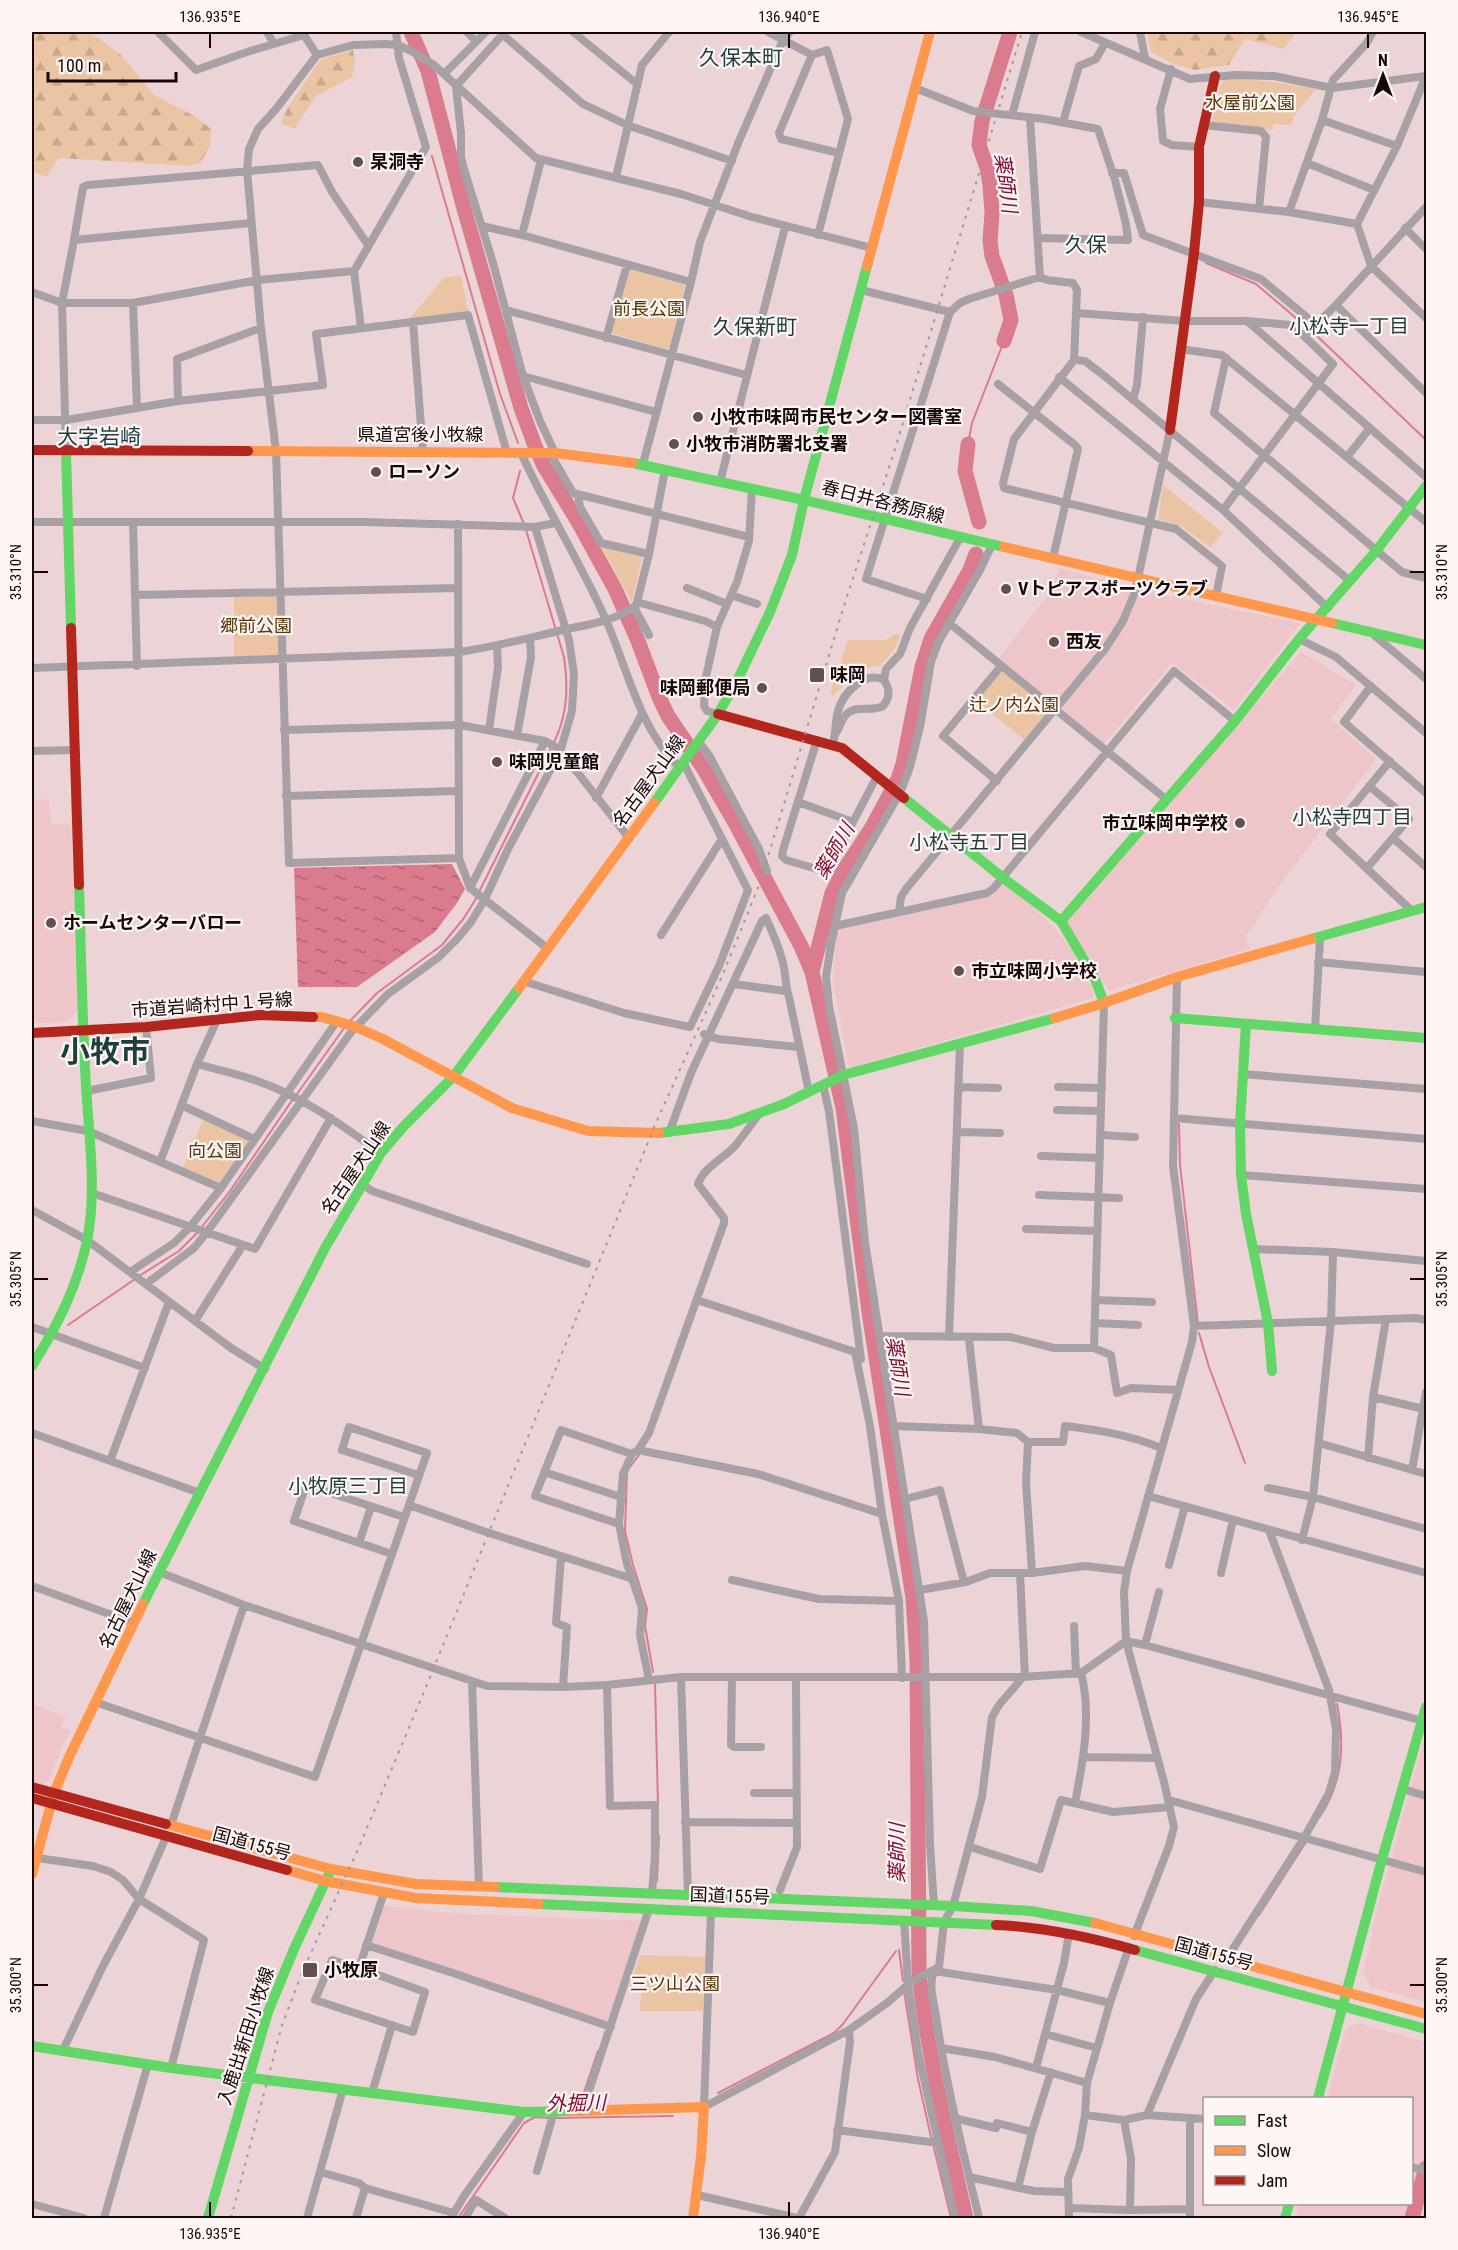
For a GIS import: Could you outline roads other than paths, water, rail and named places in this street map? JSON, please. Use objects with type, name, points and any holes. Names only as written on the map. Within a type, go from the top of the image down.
[{"type":"main road","name":"春日井各務原線","points":[[930,32],[804,500],[1426,645]]},
{"type":"main road","points":[[1170,430],[1194,253],[1199,202],[1198,147],[1215,76]]},
{"type":"main road","name":"県道宮後小牧線","points":[[32,450],[66,452],[552,453],[597,456],[643,464],[804,500]]},
{"type":"main road","points":[[32,1366],[72,1294],[87,1240],[92,1193],[83,1031],[66,452]]},
{"type":"main road","points":[[1061,921],[1235,721],[1299,639],[1411,509],[1426,486]]},
{"type":"main road","name":"名古屋犬山線","points":[[32,1874],[53,1798],[95,1702],[325,1248],[381,1153],[404,1126],[453,1077],[718,714],[737,681],[770,612],[792,555],[804,500]]},
{"type":"main road","points":[[718,714],[817,740],[834,739],[842,748],[1003,878],[1061,921],[1095,979],[1104,1003]]},
{"type":"main road","name":"市道岩崎村中１号線","points":[[32,1033],[146,1027],[260,1015],[308,1015],[354,1027],[407,1051],[512,1108],[588,1131],[669,1133],[729,1124],[759,1114],[843,1075],[1104,1003],[1177,977],[1320,939],[1426,907]]},
{"type":"main road","points":[[1175,1018],[1426,1038]]},
{"type":"main road","points":[[1246,1024],[1240,1123],[1241,1175],[1246,1214],[1268,1323],[1272,1371]]},
{"type":"main road","points":[[1318,2097],[1382,1859],[1426,1707]]},
{"type":"main road","name":"国道155号","points":[[32,1786],[53,1798],[166,1837],[325,1881],[384,1893],[416,1898],[1027,1926],[1069,1933],[1215,1970],[1426,2029]]},
{"type":"main road","name":"国道155号","points":[[32,1798],[53,1798],[171,1825],[331,1869],[416,1884],[1031,1911],[1086,1921],[1426,2014]]},
{"type":"main road","name":"入鹿出新田小牧線","points":[[208,2218],[248,2078],[277,1988],[331,1869]]},
{"type":"main road","points":[[32,2046],[171,2068],[524,2112],[704,2107],[693,2218]]},
{"type":"street","points":[[158,32],[196,70],[303,33],[317,55]]},
{"type":"street","points":[[267,32],[274,44]]},
{"type":"street","points":[[361,328],[354,271],[426,147],[399,58],[396,32]]},
{"type":"street","points":[[467,32],[476,41]]},
{"type":"street","points":[[444,74],[486,32]]},
{"type":"street","points":[[573,32],[637,84]]},
{"type":"street","points":[[768,32],[812,55],[827,50],[848,119],[818,235]]},
{"type":"street","points":[[643,464],[700,242],[713,205],[783,40],[789,32]]},
{"type":"street","points":[[1012,115],[1035,32]]},
{"type":"street","points":[[1081,32],[1190,79],[1235,75],[1274,76],[1332,88],[1426,76],[1397,146],[1357,224],[1371,266],[1426,318]]},
{"type":"street","points":[[1140,32],[1145,58]]},
{"type":"street","points":[[1289,212],[1322,120],[1333,80],[1366,44],[1373,32]]},
{"type":"street","points":[[732,161],[627,125],[583,104],[503,33],[456,86],[461,157],[523,376],[552,453],[573,493],[749,537]]},
{"type":"street","points":[[616,177],[642,64],[664,33]]},
{"type":"street","points":[[1063,122],[1079,66],[1096,59],[1105,43]]},
{"type":"street","points":[[459,858],[289,863],[276,451],[261,328],[247,170],[249,149],[258,129],[317,55],[353,45],[398,45],[426,59],[536,158],[681,194],[785,227],[872,248]]},
{"type":"street","points":[[812,55],[779,133],[781,139],[839,153]]},
{"type":"street","points":[[1170,69],[1160,109],[1162,141],[1172,145],[1198,147]]},
{"type":"street","points":[[915,88],[973,111],[1063,122],[1098,129],[1113,173],[1128,240],[1038,238]]},
{"type":"street","points":[[1030,118],[1040,277]]},
{"type":"street","points":[[1322,120],[1397,146]]},
{"type":"street","points":[[1203,125],[1261,130],[1266,137],[1259,209]]},
{"type":"street","points":[[522,235],[541,159]]},
{"type":"street","points":[[1307,163],[1374,190]]},
{"type":"street","points":[[66,452],[62,303],[82,188],[88,185],[318,165],[332,192],[368,245]]},
{"type":"street","points":[[1113,173],[1124,173],[1143,235],[1261,279],[1315,324]]},
{"type":"street","points":[[1199,202],[1289,212],[1357,224]]},
{"type":"street","points":[[1304,336],[1336,305],[1426,207]]},
{"type":"street","points":[[74,240],[251,223]]},
{"type":"street","points":[[482,226],[691,282]]},
{"type":"street","points":[[720,482],[785,227]]},
{"type":"street","points":[[1405,228],[1426,249]]},
{"type":"street","points":[[606,338],[627,265]]},
{"type":"street","points":[[32,292],[62,303],[133,303],[258,280],[354,271]]},
{"type":"street","points":[[927,598],[866,579],[950,312],[969,299],[1040,277],[1073,283],[1077,290],[1074,360],[1014,439],[1003,485],[1008,490],[1176,530],[1221,565],[1216,596]]},
{"type":"street","points":[[861,290],[950,312]]},
{"type":"street","points":[[133,303],[137,408]]},
{"type":"street","points":[[1336,305],[1426,393]]},
{"type":"street","points":[[506,310],[746,375]]},
{"type":"street","points":[[1077,313],[1184,321],[1247,321],[1290,325],[1333,364],[1293,414],[1265,456],[1223,510]]},
{"type":"street","points":[[32,420],[66,420],[178,401],[323,385],[316,334],[468,315],[507,453]]},
{"type":"street","points":[[1132,400],[1137,385],[1143,317]]},
{"type":"street","points":[[1247,321],[1320,382],[1426,477]]},
{"type":"street","points":[[413,322],[423,452]]},
{"type":"street","points":[[178,401],[177,359],[261,328]]},
{"type":"street","points":[[1180,349],[1222,355],[1426,522]]},
{"type":"street","points":[[1226,358],[1214,413],[1402,572],[1426,578]]},
{"type":"street","points":[[1074,360],[1085,361],[1350,581]]},
{"type":"street","points":[[523,376],[656,412]]},
{"type":"street","points":[[1059,377],[1223,510],[1328,608]]},
{"type":"street","points":[[999,384],[1078,449],[1053,558]]},
{"type":"street","points":[[1347,457],[1370,428]]},
{"type":"street","points":[[899,912],[903,893],[1105,649],[1117,631],[1129,608],[1138,578],[1170,430]]},
{"type":"street","points":[[523,981],[624,1013],[690,1027],[733,932],[748,890],[683,763],[660,744],[642,714],[610,619],[555,522],[525,453]]},
{"type":"street","points":[[649,635],[634,606],[649,554],[665,470]]},
{"type":"street","points":[[718,714],[707,711],[704,706],[707,668],[717,627],[728,604],[749,537],[752,489]]},
{"type":"street","points":[[579,495],[580,507],[601,543],[649,554]]},
{"type":"street","points":[[32,522],[458,524],[535,527],[555,522]]},
{"type":"street","points":[[133,523],[137,666]]},
{"type":"street","points":[[458,524],[459,858],[470,888],[547,948]]},
{"type":"street","points":[[144,1282],[194,1248],[354,1027],[388,994],[439,957],[471,922],[560,750],[570,719],[574,674],[535,527]]},
{"type":"street","points":[[834,739],[849,711],[873,710],[883,706],[889,696],[889,689],[884,680],[886,669],[900,654],[910,628],[960,538]]},
{"type":"street","points":[[934,1905],[930,1845],[927,1677],[920,1590],[865,1242],[854,1128],[827,990],[827,966],[842,893],[900,793],[910,766],[918,736],[931,662],[938,643],[992,545]]},
{"type":"street","points":[[135,595],[458,588]]},
{"type":"street","points":[[687,588],[728,604]]},
{"type":"street","points":[[731,595],[757,604]]},
{"type":"street","points":[[32,668],[137,666],[459,652],[530,639],[610,619],[634,606],[705,621],[717,627]]},
{"type":"street","points":[[949,623],[1167,800]]},
{"type":"street","points":[[1371,633],[1426,679]]},
{"type":"street","points":[[517,736],[531,657],[530,639]]},
{"type":"street","points":[[1299,639],[1336,657],[1426,733]]},
{"type":"street","points":[[489,729],[498,667],[497,646]]},
{"type":"street","points":[[997,781],[943,736],[1001,666]]},
{"type":"street","points":[[835,926],[987,893],[1003,878],[1174,671],[1235,721]]},
{"type":"street","points":[[834,739],[838,710],[842,701],[863,679],[873,677],[884,680]]},
{"type":"street","points":[[1371,686],[1344,722],[1426,793]]},
{"type":"street","points":[[596,798],[642,714]]},
{"type":"street","points":[[284,730],[460,725],[547,742],[560,750],[629,838]]},
{"type":"street","points":[[817,740],[783,850],[782,856],[786,860],[827,872],[878,776]]},
{"type":"street","points":[[699,741],[709,755],[759,849],[767,871]]},
{"type":"street","points":[[470,888],[547,742]]},
{"type":"street","points":[[32,751],[75,750]]},
{"type":"street","points":[[1390,761],[1330,834],[1412,911]]},
{"type":"street","points":[[1367,868],[1409,819],[1369,786]]},
{"type":"street","points":[[286,796],[459,791]]},
{"type":"street","points":[[798,802],[853,822]]},
{"type":"street","points":[[1393,838],[1426,867]]},
{"type":"street","points":[[661,935],[722,839]]},
{"type":"street","points":[[669,1133],[706,1034],[734,984],[762,921],[766,918],[782,960],[787,982],[785,990],[789,997],[809,1092]]},
{"type":"street","points":[[1315,1029],[1320,939]]},
{"type":"street","points":[[1318,962],[1426,972]]},
{"type":"street","points":[[1069,2218],[1068,2179],[1079,2148],[1085,2115],[1087,2083],[1110,2003],[1174,1827],[1126,1641],[1124,1592],[1127,1571],[1192,1342],[1194,1326],[1173,1166],[1177,977]]},
{"type":"street","points":[[734,984],[785,990]]},
{"type":"street","points":[[1094,1348],[1104,1003]]},
{"type":"street","points":[[160,1162],[197,1064],[217,1020]]},
{"type":"street","points":[[132,1274],[192,1228],[337,1021]]},
{"type":"street","points":[[87,1091],[151,1078],[146,1027]]},
{"type":"street","points":[[706,1034],[718,1039],[798,1047]]},
{"type":"street","points":[[949,1337],[960,1044]]},
{"type":"street","points":[[197,1064],[260,1082],[288,1094],[331,1118],[381,1153]]},
{"type":"street","points":[[1243,1074],[1426,1089]]},
{"type":"street","points":[[823,1085],[829,1112],[863,1389]]},
{"type":"street","points":[[958,1087],[998,1088]]},
{"type":"street","points":[[1058,1087],[1102,1088]]},
{"type":"street","points":[[181,1105],[254,1139]]},
{"type":"street","points":[[1057,1110],[1101,1111]]},
{"type":"street","points":[[649,1680],[640,1635],[642,1608],[619,1524],[623,1474],[635,1452],[650,1432],[724,1223],[723,1218],[698,1184],[701,1174],[719,1162],[735,1146],[759,1114]]},
{"type":"street","points":[[92,1193],[255,1249],[331,1118]]},
{"type":"street","points":[[1173,1118],[1426,1139]]},
{"type":"street","points":[[32,1121],[88,1131],[221,1188]]},
{"type":"street","points":[[957,1132],[1000,1133]]},
{"type":"street","points":[[1101,1135],[1135,1137]]},
{"type":"street","points":[[1041,1156],[1100,1158]]},
{"type":"street","points":[[1241,1175],[1426,1190]]},
{"type":"street","points":[[362,1184],[372,1191],[587,1264]]},
{"type":"street","points":[[1039,1195],[1119,1198]]},
{"type":"street","points":[[32,1210],[87,1240],[231,1348],[265,1369]]},
{"type":"street","points":[[1026,1229],[1098,1231]]},
{"type":"street","points":[[195,1321],[243,1245]]},
{"type":"street","points":[[1254,1249],[1333,1252],[1426,1261]]},
{"type":"street","points":[[1302,1540],[1313,1497],[1319,1443],[1331,1321],[1333,1252]]},
{"type":"street","points":[[697,1300],[855,1352],[898,1601],[902,1678]]},
{"type":"street","points":[[1095,1300],[1152,1302]]},
{"type":"street","points":[[110,1461],[169,1302]]},
{"type":"street","points":[[1194,1326],[1386,1319],[1426,1320]]},
{"type":"street","points":[[1368,1458],[1373,1397],[1386,1319]]},
{"type":"street","points":[[1095,1323],[1138,1325]]},
{"type":"street","points":[[32,1327],[145,1368]]},
{"type":"street","points":[[879,1336],[969,1339],[1010,1337],[1053,1348],[1094,1348],[1111,1355],[1117,1393],[1131,1388],[1178,1390]]},
{"type":"street","points":[[969,1339],[979,1429]]},
{"type":"street","points":[[1412,1470],[1426,1392]]},
{"type":"street","points":[[1373,1397],[1424,1409]]},
{"type":"street","points":[[893,1426],[979,1429],[1017,1433],[1028,1442],[1063,1442],[1065,1426],[1141,1440],[1161,1448]]},
{"type":"street","points":[[95,1702],[315,1777],[426,1453],[349,1427],[342,1450],[418,1475]]},
{"type":"street","points":[[619,1524],[535,1496],[561,1430],[635,1452],[758,1474],[882,1514]]},
{"type":"street","points":[[32,1433],[200,1493]]},
{"type":"street","points":[[1028,1442],[1026,1482],[1032,1573]]},
{"type":"street","points":[[1319,1443],[1426,1474]]},
{"type":"street","points":[[544,1472],[621,1497]]},
{"type":"street","points":[[392,1554],[294,1521],[306,1485],[404,1517]]},
{"type":"street","points":[[1268,1488],[1313,1497],[1426,1529]]},
{"type":"street","points":[[905,1499],[940,1490],[964,1582]]},
{"type":"street","points":[[1148,1496],[1426,1573]]},
{"type":"street","points":[[409,1504],[561,1557],[633,1579]]},
{"type":"street","points":[[1168,1565],[1185,1506]]},
{"type":"street","points":[[359,1543],[371,1507]]},
{"type":"street","points":[[1221,1573],[1233,1520]]},
{"type":"street","points":[[1230,1952],[1304,1838],[1329,1793],[1335,1772],[1336,1729],[1331,1696],[1269,1530]]},
{"type":"street","points":[[561,1557],[556,1623],[567,1626],[563,1687]]},
{"type":"street","points":[[920,1590],[964,1582],[990,1573],[1032,1573],[1085,1566],[1127,1571]]},
{"type":"street","points":[[159,1572],[244,1605],[486,1686],[563,1687],[681,1677],[1024,1677],[1078,1673],[1126,1641],[1423,1721]]},
{"type":"street","points":[[704,2107],[849,2030],[887,2003],[909,1983],[939,1968],[944,1922],[952,1906],[982,1797],[992,1717],[999,1704],[1024,1677],[1020,1573]]},
{"type":"street","points":[[732,1580],[819,1599],[898,1601]]},
{"type":"street","points":[[32,1586],[134,1623]]},
{"type":"street","points":[[1145,1645],[1159,1592]]},
{"type":"street","points":[[171,1825],[244,1605]]},
{"type":"street","points":[[1074,1626],[1078,1673],[1085,1687],[1084,1757],[1075,1803]]},
{"type":"street","points":[[681,1677],[688,1895]]},
{"type":"street","points":[[732,1677],[731,1745],[761,1747]]},
{"type":"street","points":[[780,1890],[796,1853],[796,1678]]},
{"type":"street","points":[[472,1681],[479,1887]]},
{"type":"street","points":[[606,1685],[610,1806],[655,1805],[652,1893]]},
{"type":"street","points":[[1084,1757],[1157,1758]]},
{"type":"street","points":[[1403,1789],[1426,1796]]},
{"type":"street","points":[[754,1793],[796,1793]]},
{"type":"street","points":[[970,1846],[1040,1869],[1061,1800],[1113,1812],[1169,1804],[1426,1872]]},
{"type":"street","points":[[685,1822],[796,1823]]},
{"type":"street","points":[[62,2052],[103,1965],[139,1899],[166,1837]]},
{"type":"street","points":[[37,1858],[93,1866],[111,1872],[123,1880],[139,1899],[204,1941],[171,2068]]},
{"type":"street","points":[[359,1968],[384,1893]]},
{"type":"street","points":[[582,2112],[649,1909]]},
{"type":"street","points":[[704,2107],[711,1912]]},
{"type":"street","points":[[904,1920],[918,2052],[955,2218]]},
{"type":"street","points":[[1036,2068],[1057,1990],[1069,1933]]},
{"type":"street","points":[[366,1946],[453,1972],[611,2027]]},
{"type":"street","points":[[332,1960],[359,1968],[425,1992],[413,2032],[315,2000],[332,1960]]},
{"type":"street","points":[[1147,2115],[1196,1999],[1215,1970]]},
{"type":"street","points":[[931,1972],[1057,1990],[1110,2003]]},
{"type":"street","points":[[931,1972],[941,2048],[954,2118],[979,2218]]},
{"type":"street","points":[[372,2093],[392,2025]]},
{"type":"street","points":[[697,2194],[798,2218],[833,2155],[850,2042],[849,2030]]},
{"type":"street","points":[[1045,2034],[1097,2048]]},
{"type":"street","points":[[941,2048],[996,2057],[1087,2083]]},
{"type":"street","points":[[104,2218],[148,2064]]},
{"type":"street","points":[[1018,2188],[1032,2132],[1051,2072]]},
{"type":"street","points":[[306,2218],[343,2089]]},
{"type":"street","points":[[320,2172],[359,2183],[365,2188],[452,2216],[524,2112]]},
{"type":"street","points":[[537,2170],[545,2158],[554,2112]]},
{"type":"street","points":[[1085,2115],[1124,2120],[1147,2115],[1203,2119]]},
{"type":"street","points":[[954,2118],[996,2128],[998,2123],[1032,2132]]},
{"type":"street","points":[[1190,2118],[1190,2218]]},
{"type":"street","points":[[1124,2120],[1131,2159],[1130,2210]]},
{"type":"street","points":[[837,2130],[937,2141]]},
{"type":"street","points":[[969,2177],[1034,2191],[1067,2192]]},
{"type":"street","points":[[356,2218],[365,2188]]},
{"type":"street","points":[[464,2196],[475,2202],[476,2200],[505,2218]]},
{"type":"street","points":[[465,2218],[475,2202]]},
{"type":"street","points":[[32,2204],[84,2218]]},
{"type":"street","points":[[1069,2208],[1107,2214],[1130,2210],[1190,2209]]},
{"type":"water","points":[[452,864],[465,889],[435,932],[357,987],[298,987],[294,868]]},
{"type":"waterway","points":[[411,32],[428,71],[463,205],[521,408],[535,446],[544,466],[615,589],[668,716],[702,766],[734,821],[801,946],[812,972]]},
{"type":"waterway","name":"薬師川","points":[[1004,341],[1011,320],[1006,295],[992,256],[990,185],[979,145],[982,121],[1010,32]]},
{"type":"waterway","points":[[432,156],[500,394],[518,443]]},
{"type":"waterway","points":[[1206,263],[1256,284],[1316,335],[1426,440]]},
{"type":"waterway","points":[[968,444],[972,423],[1004,341]]},
{"type":"waterway","name":"薬師川","points":[[968,444],[965,471],[979,522]]},
{"type":"waterway","points":[[520,471],[513,498],[524,524]]},
{"type":"waterway","points":[[479,892],[556,738],[565,708],[564,657],[526,530]]},
{"type":"waterway","name":"薬師川","points":[[966,2218],[933,2065],[919,1972],[917,1659],[913,1598],[869,1312],[843,1108],[812,972],[832,893],[898,779],[922,667],[931,639],[970,570],[976,554]]},
{"type":"waterway","points":[[349,1022],[377,993],[442,945],[464,918],[477,897]]},
{"type":"waterway","points":[[297,1094],[344,1028]]},
{"type":"waterway","points":[[201,1228],[230,1191],[293,1099]]},
{"type":"waterway","points":[[1179,1124],[1180,1165],[1198,1324]]},
{"type":"waterway","points":[[139,1276],[179,1251],[197,1233]]},
{"type":"waterway","points":[[68,1325],[135,1279]]},
{"type":"waterway","points":[[1199,1333],[1209,1367],[1245,1463]]},
{"type":"waterway","points":[[630,1467],[639,1455]]},
{"type":"waterway","points":[[627,1472],[625,1531],[647,1609],[645,1626],[653,1672]]},
{"type":"waterway","points":[[655,1684],[658,1804]]},
{"type":"waterway","points":[[1319,1818],[1333,1791],[1340,1763],[1341,1734],[1337,1704]]},
{"type":"waterway","points":[[657,1881],[659,1836]]},
{"type":"waterway","points":[[1259,1915],[1306,1842]]},
{"type":"waterway","name":"外掘川","points":[[912,1943],[918,1940]]},
{"type":"waterway","points":[[899,1950],[903,1981]]},
{"type":"waterway","name":"外掘川","points":[[718,2093],[834,2033],[896,1951]]},
{"type":"waterway","points":[[904,1991],[918,2079],[931,2137]]},
{"type":"waterway","points":[[580,2104],[598,2051]]},
{"type":"waterway","name":"外掘川","points":[[556,2118],[673,2116]]},
{"type":"waterway","name":"外掘川","points":[[458,2218],[524,2123],[535,2117],[550,2118]]},
{"type":"waterway","points":[[933,2144],[951,2218]]},
{"type":"waterway","points":[[1412,2218],[1426,2168]]},
{"type":"railway","points":[[231,2218],[282,2025],[304,1968],[359,1847],[655,1125],[723,974],[760,883],[1022,32]]},
{"type":"place","name":"杲洞寺","points":[[358,162]]},
{"type":"place","name":"小牧市味岡市民センター図書室","points":[[698,417]]},
{"type":"place","name":"小牧市消防署北支署","points":[[674,444]]},
{"type":"place","name":"ローソン","points":[[376,472]]},
{"type":"place","name":"Vトピアスポーツクラブ","points":[[1006,589]]},
{"type":"place","name":"西友","points":[[1054,642]]},
{"type":"place","name":"味岡","points":[[817,675]]},
{"type":"place","name":"味岡郵便局","points":[[762,688]]},
{"type":"place","name":"味岡児童館","points":[[497,762]]},
{"type":"place","name":"市立味岡中学校","points":[[1240,823]]},
{"type":"place","name":"ホームセンターバロー","points":[[51,923]]},
{"type":"place","name":"市立味岡小学校","points":[[959,971]]},
{"type":"place","name":"小牧原","points":[[310,1970]]},
{"type":"district","name":"久保本町","points":[[741,58]]},
{"type":"district","name":"久保","points":[[1086,245]]},
{"type":"district","name":"小松寺一丁目","points":[[1349,326]]},
{"type":"district","name":"久保新町","points":[[755,327]]},
{"type":"district","name":"大字岩崎","points":[[99,437]]},
{"type":"district","name":"小松寺四丁目","points":[[1352,817]]},
{"type":"district","name":"小松寺五丁目","points":[[969,842]]},
{"type":"district","name":"小牧市","points":[[105,1052]]},
{"type":"district","name":"小牧原三丁目","points":[[348,1486]]},
{"type":"park label","name":"水屋前公園","points":[[1250,103]]},
{"type":"park label","name":"前長公園","points":[[649,309]]},
{"type":"park label","name":"郷前公園","points":[[256,626]]},
{"type":"park label","name":"辻ノ内公園","points":[[1014,705]]},
{"type":"park label","name":"向公園","points":[[215,1151]]},
{"type":"park label","name":"三ツ山公園","points":[[675,1984]]}]
